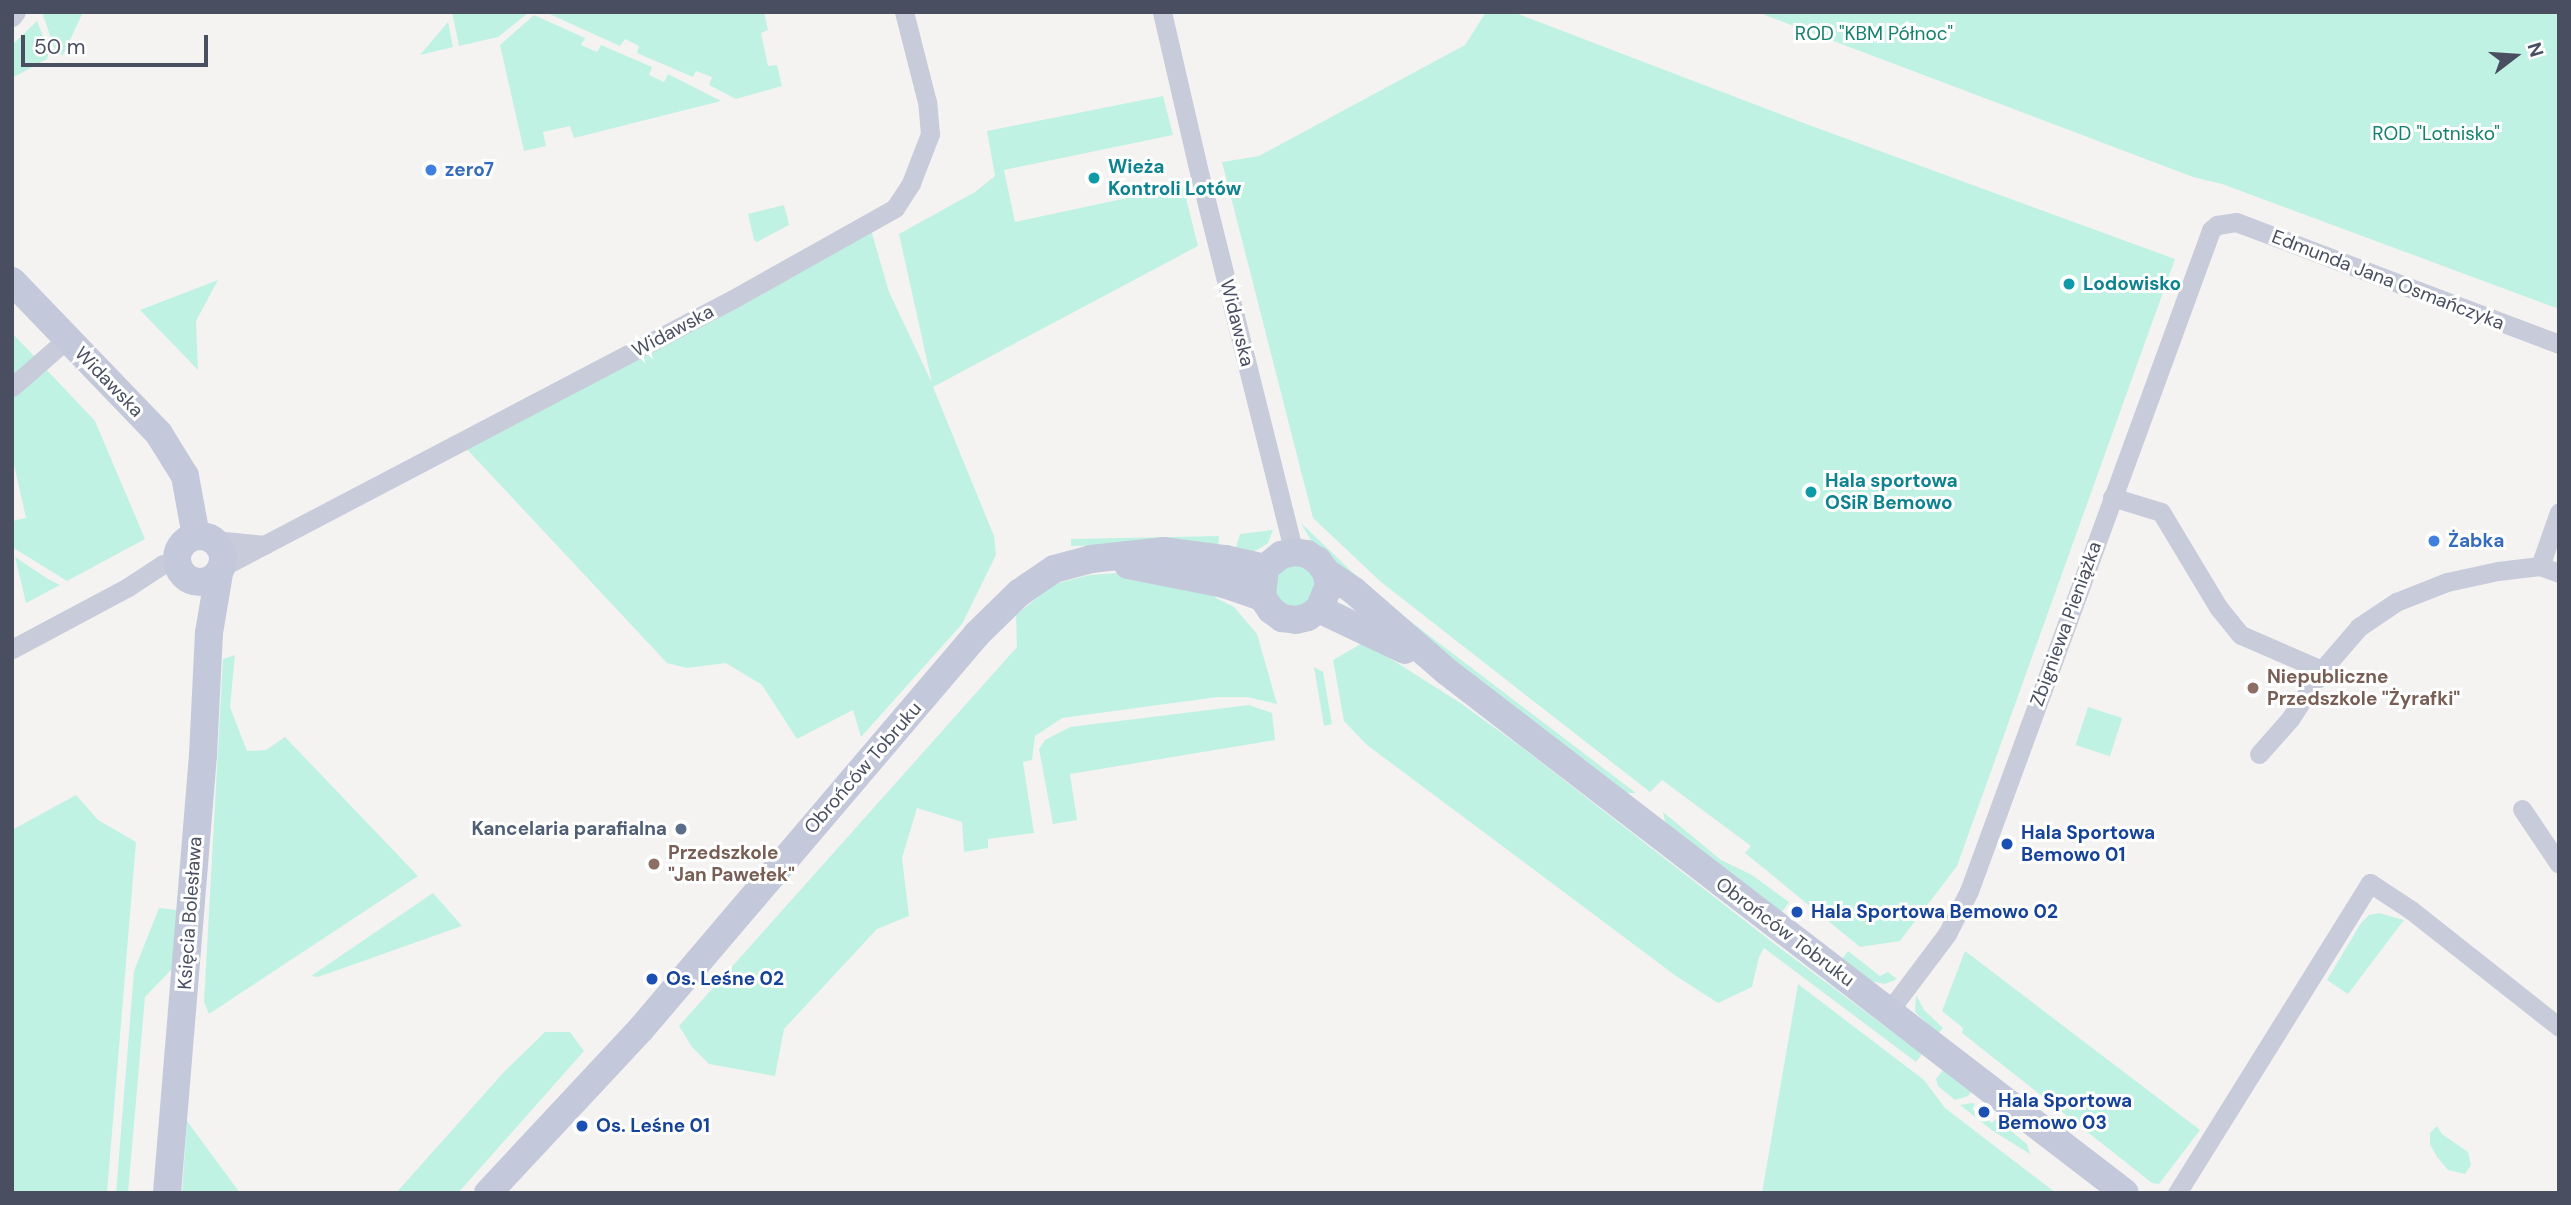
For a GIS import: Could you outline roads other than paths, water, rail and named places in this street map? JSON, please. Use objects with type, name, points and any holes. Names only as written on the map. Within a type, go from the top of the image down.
[{"type":"street","points":[[12,17],[16,12]]},
{"type":"street","name":"Widawska","points":[[12,649],[128,587],[163,564],[204,582],[265,545],[733,299],[895,208],[911,183],[930,134],[927,102],[904,12]]},
{"type":"street","name":"Widawska","points":[[1162,12],[1196,164],[1294,552]]},
{"type":"street","name":"Edmunda Jana Osmańczyka","points":[[2217,225],[2236,222],[2559,344]]},
{"type":"street","name":"Zbigniewa Pieniążka","points":[[1889,1011],[1947,934],[1969,891],[2206,239],[2217,225]]},
{"type":"street","name":"Widawska","points":[[12,281],[159,434],[176,457],[205,538],[223,555],[222,570]]},
{"type":"street","points":[[12,387],[67,339]]},
{"type":"street","points":[[2112,497],[2161,512],[2218,607],[2241,635],[2322,670]]},
{"type":"street","points":[[2259,754],[2290,719],[2322,670],[2359,627],[2396,602],[2447,582],[2498,571],[2549,569],[2559,512]]},
{"type":"street","points":[[181,570],[181,545],[205,538],[265,545]]},
{"type":"street","name":"Obrońców Tobruku","points":[[488,1193],[641,1029],[977,634],[1019,593],[1054,569],[1091,559],[1163,551],[1225,558],[1265,568]]},
{"type":"street","points":[[1294,552],[1307,554],[1318,561],[1326,572],[1329,585],[1320,609],[1308,617],[1296,620],[1282,618],[1267,603],[1261,587],[1265,568],[1281,555],[1294,552]]},
{"type":"street","name":"Obrońców Tobruku","points":[[1091,559],[1185,575],[1267,603]]},
{"type":"street","name":"Księcia Bolesława","points":[[181,570],[209,632]]},
{"type":"street","name":"Księcia Bolesława","points":[[167,1193],[203,755],[209,632],[222,570]]},
{"type":"street","name":"Obrońców Tobruku","points":[[1326,572],[1354,592],[1446,671],[2124,1193]]},
{"type":"street","name":"Obrońców Tobruku","points":[[1320,609],[1446,671]]},
{"type":"street","points":[[2522,809],[2559,864]]},
{"type":"street","points":[[2177,1193],[2370,883],[2411,910],[2559,1027]]},
{"type":"place","name":"zero7","points":[[431,170]]},
{"type":"place","name":"Wieża Kontroli Lotów","points":[[1094,178]]},
{"type":"place","name":"Lodowisko","points":[[2069,284]]},
{"type":"place","name":"Hala sportowa OSiR Bemowo","points":[[1811,492]]},
{"type":"place","name":"Żabka","points":[[2434,541]]},
{"type":"place","name":"Niepubliczne Przedszkole \"Żyrafki\"","points":[[2253,688]]},
{"type":"place","name":"Kancelaria parafialna","points":[[681,829]]},
{"type":"place","name":"Hala Sportowa Bemowo 01","points":[[2007,844]]},
{"type":"place","name":"Przedszkole \"Jan Pawełek\"","points":[[654,864]]},
{"type":"place","name":"Hala Sportowa Bemowo 02","points":[[1797,912]]},
{"type":"place","name":"Os. Leśne 02","points":[[652,979]]},
{"type":"place","name":"Hala Sportowa Bemowo 03","points":[[1984,1112]]},
{"type":"place","name":"Os. Leśne 01","points":[[582,1126]]},
{"type":"park label","name":"ROD \"KBM Północ\"","points":[[1874,34]]},
{"type":"park label","name":"ROD \"Lotnisko\"","points":[[2436,134]]}]
